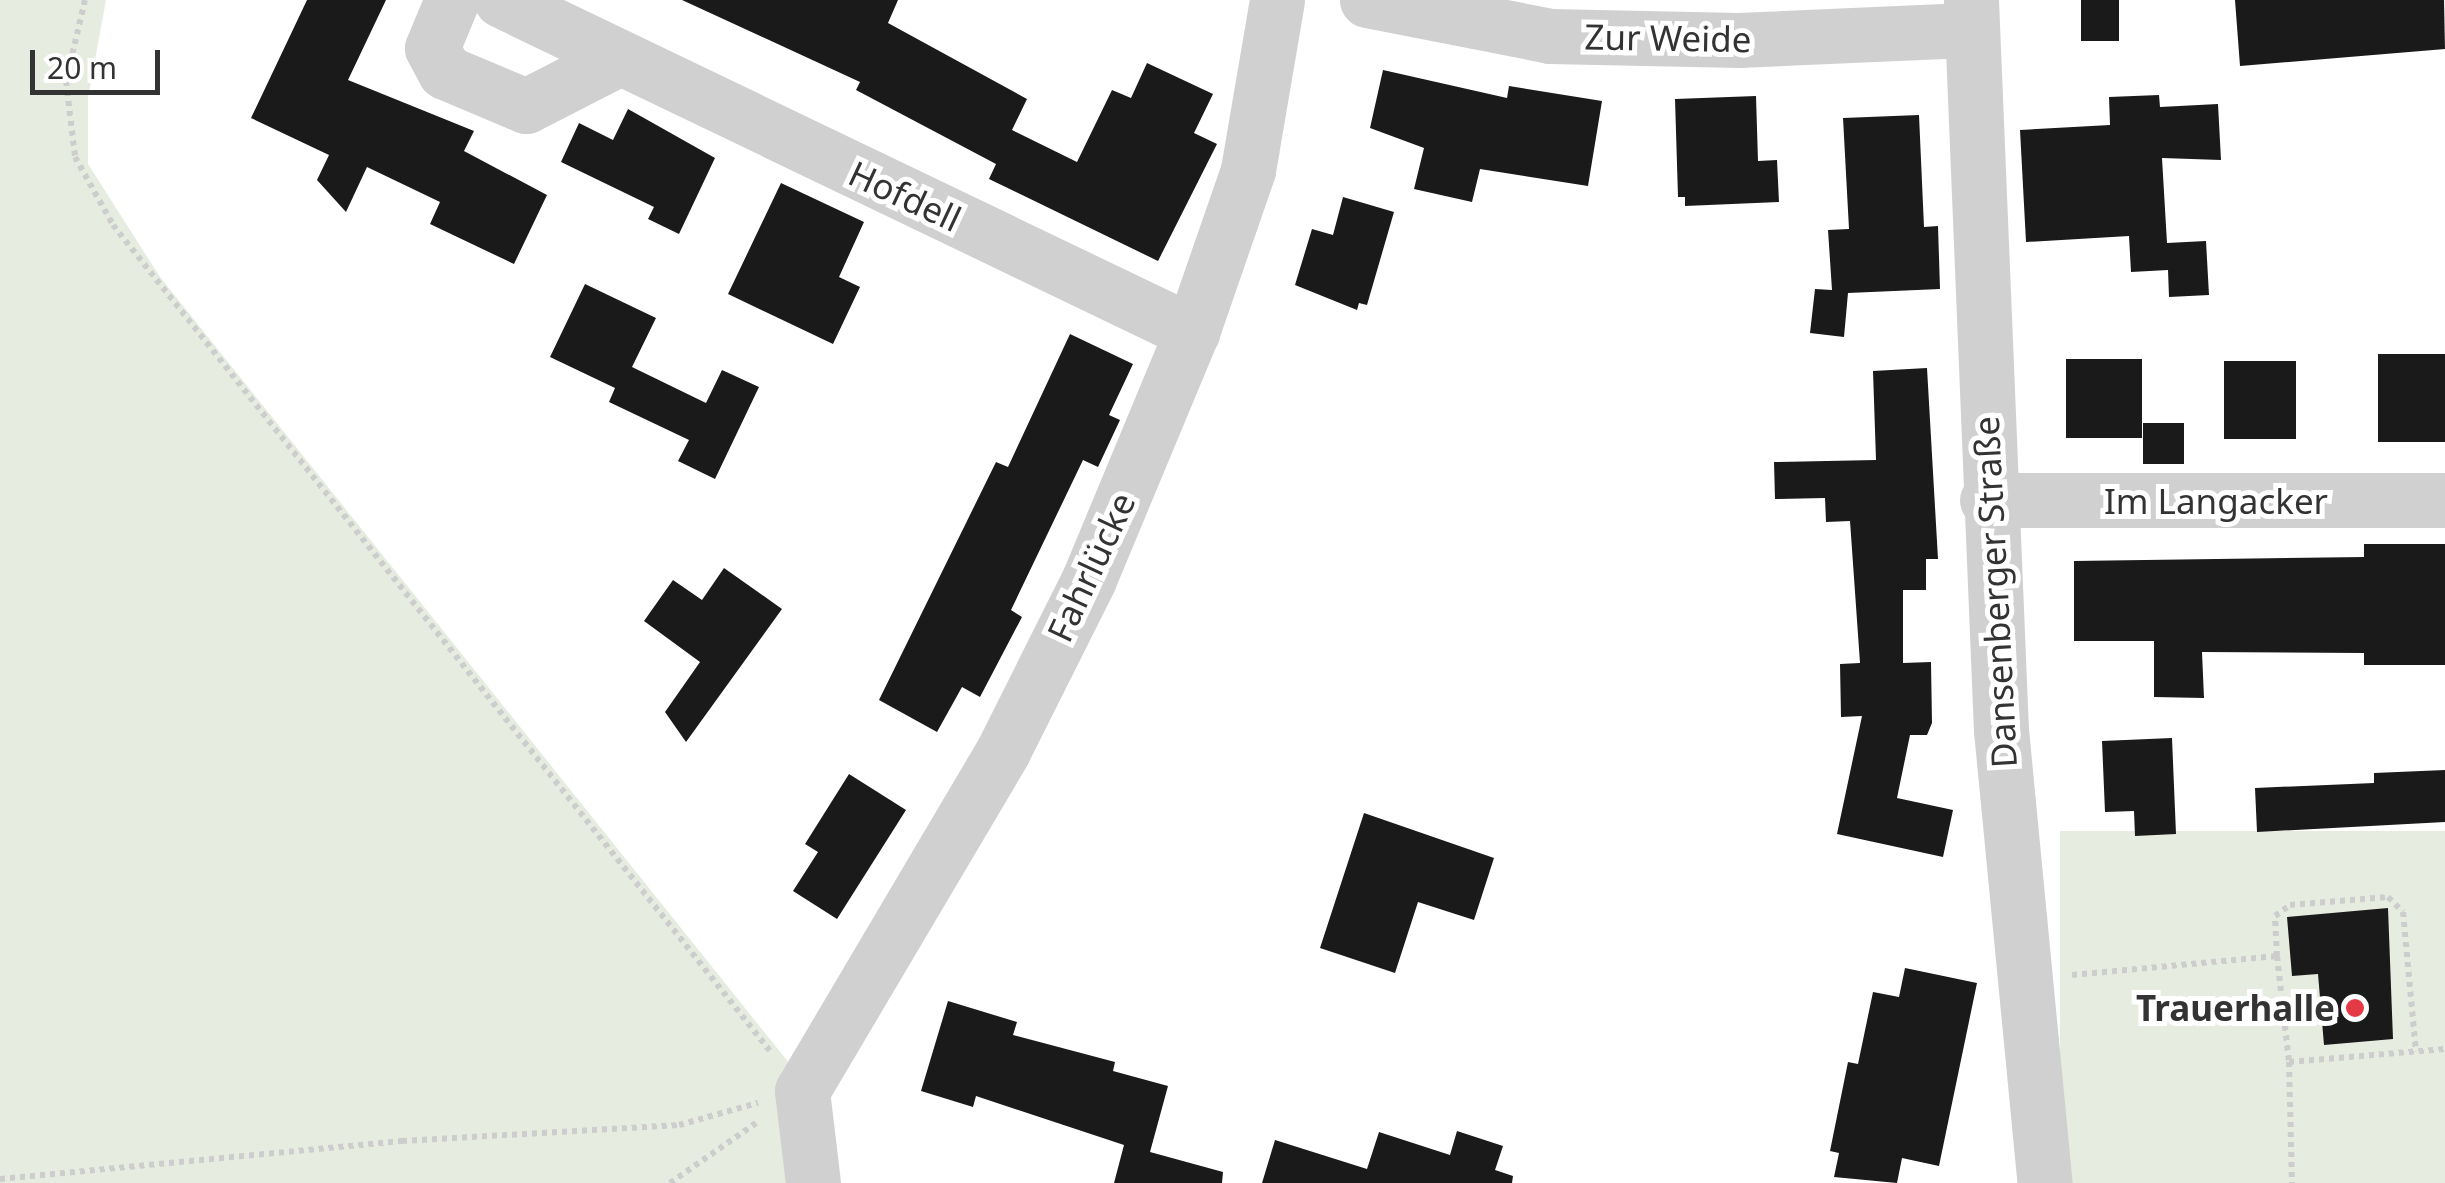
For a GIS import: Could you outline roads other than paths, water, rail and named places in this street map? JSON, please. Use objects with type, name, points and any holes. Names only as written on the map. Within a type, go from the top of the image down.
[{"type":"street","points":[[452,0],[432,48],[445,72],[526,106],[618,59]]},
{"type":"street","name":"Hofdell","points":[[501,0],[1192,332]]},
{"type":"street","name":"Fahrlücke","points":[[813,1183],[802,1091],[1003,751],[1089,579],[1192,332],[1248,170],[1278,0]]},
{"type":"street","name":"Zur Weide","points":[[1367,0],[1550,36],[1739,40],[1971,15]]},
{"type":"street","name":"Dansenberger Straße","points":[[1971,15],[1987,500],[2045,1183]]},
{"type":"street","name":"Im Langacker","points":[[1987,500],[2445,500]]},
{"type":"place","name":"Trauerhalle","points":[[2355,1008]]}]
